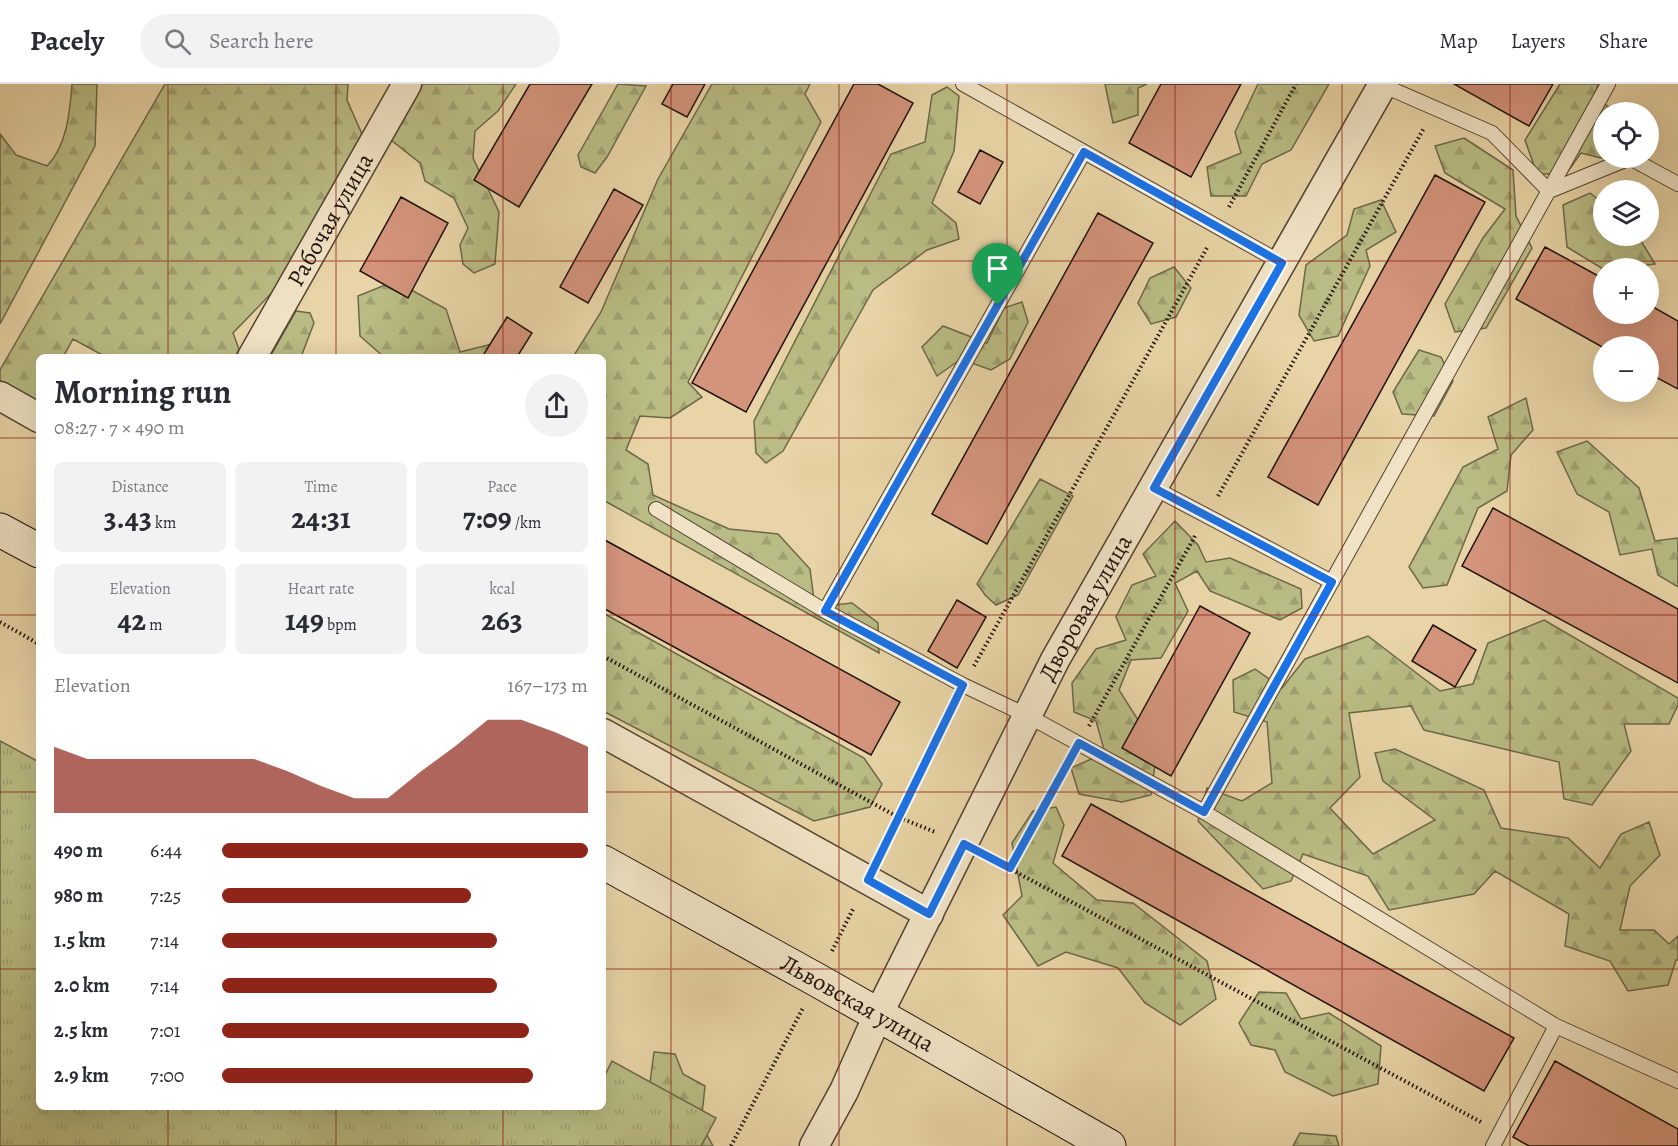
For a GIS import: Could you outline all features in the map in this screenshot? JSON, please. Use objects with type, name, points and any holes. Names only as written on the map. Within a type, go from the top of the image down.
[{"type":"main road","points":[[0,530],[36,549]]},
{"type":"main road","name":"Львовская улица","points":[[606,864],[817,980],[1109,1146]]},
{"type":"street","name":"Рабочая улица","points":[[254,354],[407,84]]},
{"type":"street","name":"Дворовая улица","points":[[814,1146],[844,1091],[878,1015],[1055,660],[1383,85]]},
{"type":"street","points":[[0,396],[36,416]]},
{"type":"street","points":[[606,735],[929,914]]},
{"type":"lane","points":[[963,84],[1282,263]]},
{"type":"lane","points":[[1204,812],[1608,84]]},
{"type":"lane","points":[[1383,85],[1492,133],[1549,191]]},
{"type":"lane","points":[[825,611],[1084,152]]},
{"type":"lane","points":[[1549,191],[1630,158],[1678,184]]},
{"type":"lane","points":[[1154,488],[1332,582]]},
{"type":"lane","points":[[656,509],[825,611],[963,685],[1079,743],[1204,812],[1556,1026],[1678,1081]]},
{"type":"lane","points":[[1493,1146],[1556,1026]]},
{"type":"path","points":[[731,1146],[868,880],[963,685],[1296,84]]},
{"type":"path","points":[[1010,868],[1435,108]]},
{"type":"path","points":[[0,622],[36,642]]},
{"type":"path","points":[[606,658],[898,817],[964,844],[1010,868],[1500,1133]]},
{"type":"green space","points":[[72,84],[97,84],[95,146],[0,324],[0,134],[16,155],[47,166],[54,158],[63,138]]},
{"type":"green space","points":[[165,84],[348,84],[347,100],[362,134],[287,277],[233,333],[239,349],[236,354],[100,354],[73,339],[65,354],[36,354],[36,400],[25,406],[5,395],[0,370]]},
{"type":"green space","points":[[413,84],[516,84],[498,111],[475,131],[473,158],[499,212],[495,264],[474,273],[463,264],[460,245],[468,228],[454,198],[425,181],[420,163],[391,140]]},
{"type":"green space","points":[[618,84],[646,86],[607,157],[595,173],[581,167],[578,155]]},
{"type":"green space","points":[[712,84],[810,84],[805,94],[821,122],[688,382],[702,397],[670,418],[640,416],[626,450],[648,464],[653,495],[729,529],[778,534],[810,569],[815,607],[852,603],[878,623],[879,653],[606,502],[606,354],[575,354],[601,312],[658,179]]},
{"type":"green space","points":[[1105,84],[1147,84],[1138,88],[1138,115],[1113,123]]},
{"type":"green space","points":[[1258,84],[1329,84],[1291,150],[1262,164],[1246,196],[1211,196],[1207,167],[1241,153],[1235,132]]},
{"type":"green space","points":[[1560,84],[1598,84],[1595,95],[1603,102],[1593,102],[1593,156],[1581,153],[1566,174],[1537,174],[1525,140]]},
{"type":"green space","points":[[947,87],[959,96],[954,151],[932,203],[956,223],[959,239],[927,250],[873,290],[783,451],[766,463],[756,453],[754,421],[891,154],[925,142],[932,95]]},
{"type":"green space","points":[[1464,138],[1513,170],[1516,216],[1532,248],[1486,328],[1455,332],[1445,304],[1483,238],[1505,209],[1445,173],[1435,146]]},
{"type":"green space","points":[[1590,193],[1593,195],[1593,246],[1644,246],[1651,258],[1593,258],[1593,263],[1567,247],[1563,205]]},
{"type":"green space","points":[[1381,200],[1396,232],[1366,250],[1370,266],[1338,336],[1314,341],[1299,315],[1306,265],[1347,235],[1354,209]]},
{"type":"green space","points":[[1174,267],[1191,288],[1176,317],[1151,324],[1138,303],[1150,278]]},
{"type":"green space","points":[[395,281],[446,309],[460,352],[500,342],[513,354],[381,354],[360,336],[358,296]]},
{"type":"green space","points":[[1022,302],[1028,322],[1010,359],[991,370],[961,359],[937,376],[922,347],[943,326],[987,343],[1004,308]]},
{"type":"green space","points":[[296,311],[310,313],[314,323],[302,354],[272,354]]},
{"type":"green space","points":[[1419,350],[1441,357],[1453,381],[1434,416],[1402,414],[1393,392]]},
{"type":"green space","points":[[1526,398],[1533,430],[1511,455],[1507,491],[1478,508],[1447,585],[1423,588],[1409,567],[1463,467],[1498,449],[1488,417]]},
{"type":"green space","points":[[1587,441],[1639,488],[1655,541],[1678,538],[1678,587],[1658,575],[1652,549],[1620,555],[1609,512],[1577,494],[1557,452]]},
{"type":"green space","points":[[1040,479],[1073,496],[1018,595],[996,605],[977,584]]},
{"type":"green space","points":[[1175,521],[1198,545],[1206,562],[1230,558],[1301,589],[1302,608],[1280,620],[1210,591],[1197,571],[1175,583],[1188,611],[1161,658],[1131,660],[1119,690],[1157,750],[1151,795],[1122,802],[1079,794],[1071,768],[1105,753],[1096,721],[1074,712],[1072,683],[1096,649],[1126,640],[1116,617],[1132,585],[1156,576],[1143,554]]},
{"type":"green space","points":[[606,615],[864,758],[882,784],[870,807],[814,821],[606,713]]},
{"type":"green space","points":[[1544,620],[1678,698],[1678,705],[1669,724],[1624,724],[1631,751],[1592,805],[1564,799],[1559,762],[1424,730],[1411,706],[1349,713],[1360,777],[1330,808],[1373,854],[1435,820],[1383,781],[1375,753],[1395,749],[1484,790],[1501,828],[1568,838],[1600,868],[1621,834],[1649,822],[1660,855],[1630,886],[1620,930],[1654,930],[1669,944],[1678,936],[1678,960],[1676,960],[1668,985],[1628,991],[1610,961],[1565,946],[1569,914],[1495,871],[1474,894],[1389,910],[1368,876],[1303,854],[1291,881],[1263,889],[1198,821],[1207,788],[1242,801],[1272,783],[1267,722],[1234,712],[1233,680],[1255,669],[1282,688],[1305,659],[1368,636],[1440,691],[1473,684],[1488,643]]},
{"type":"green space","points":[[0,741],[36,760],[36,1110],[606,1110],[606,1073],[612,1061],[716,1118],[701,1146],[0,1146]]},
{"type":"green space","points":[[1056,807],[1064,825],[1053,863],[1097,900],[1133,903],[1207,961],[1216,999],[1180,1025],[1145,1003],[1118,968],[1066,952],[1038,966],[1003,915],[1022,896],[1012,843],[1033,811]]},
{"type":"green space","points":[[1259,992],[1286,993],[1301,1019],[1329,1013],[1381,1046],[1378,1084],[1333,1096],[1285,1072],[1275,1050],[1251,1045],[1239,1023]]},
{"type":"green space","points":[[654,1052],[675,1054],[683,1074],[705,1086],[701,1124],[713,1146],[680,1146],[648,1098]]},
{"type":"green space","points":[[1300,1133],[1336,1136],[1339,1146],[1293,1146]]},
{"type":"building","points":[[530,84],[592,84],[519,207],[474,180]]},
{"type":"building","points":[[673,84],[705,84],[687,117],[662,104]]},
{"type":"building","points":[[854,84],[878,84],[913,103],[746,412],[692,383]]},
{"type":"building","points":[[1161,84],[1241,84],[1191,177],[1129,143]]},
{"type":"building","points":[[1454,84],[1553,84],[1529,126]]},
{"type":"building","points":[[980,150],[1003,162],[980,204],[958,192]]},
{"type":"building","points":[[1435,175],[1485,202],[1318,505],[1268,477]]},
{"type":"building","points":[[614,189],[643,205],[588,303],[560,287]]},
{"type":"building","points":[[401,197],[448,223],[408,298],[360,271]]},
{"type":"building","points":[[1098,213],[1153,243],[987,544],[932,514]]},
{"type":"building","points":[[1545,247],[1593,273],[1593,324],[1659,324],[1659,310],[1678,321],[1678,389],[1659,379],[1659,336],[1593,336],[1593,342],[1516,299]]},
{"type":"building","points":[[507,317],[532,333],[519,354],[484,354]]},
{"type":"building","points":[[1493,508],[1678,609],[1678,683],[1462,566]]},
{"type":"building","points":[[606,541],[900,702],[871,755],[606,610]]},
{"type":"building","points":[[957,600],[986,617],[957,668],[928,651]]},
{"type":"building","points":[[1200,606],[1250,633],[1171,776],[1122,748]]},
{"type":"building","points":[[1433,625],[1476,650],[1455,687],[1412,661]]},
{"type":"building","points":[[1091,804],[1514,1038],[1484,1091],[1062,856]]},
{"type":"building","points":[[1555,1061],[1678,1129],[1678,1146],[1529,1146],[1513,1137]]},
{"type":"route","points":[[1084,152],[1282,263],[1154,488],[1332,582],[1204,812],[1079,743],[1010,868],[964,844],[929,914],[868,880],[963,685],[825,611],[998,305],[1084,152]]}]
